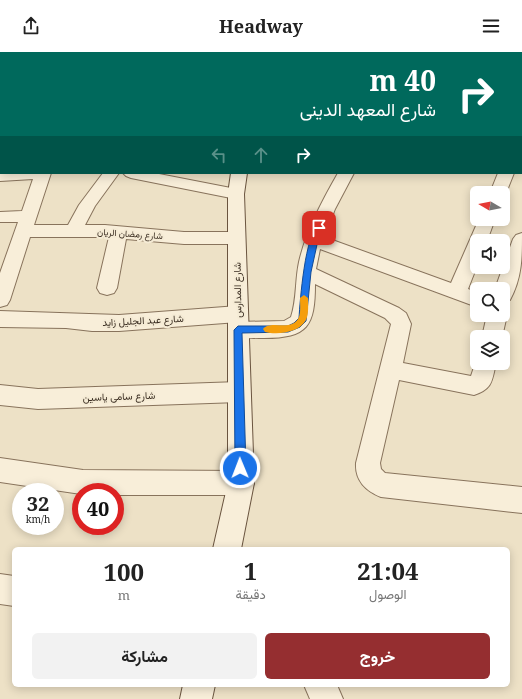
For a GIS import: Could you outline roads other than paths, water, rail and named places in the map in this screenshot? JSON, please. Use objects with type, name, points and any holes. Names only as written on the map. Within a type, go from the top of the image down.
[{"type":"street","points":[[0,176],[43,174],[26,223],[6,264],[0,300]]},
{"type":"street","points":[[74,230],[87,205],[110,174]]},
{"type":"street","points":[[136,174],[236,194]]},
{"type":"street","name":"شارع المدارس","points":[[227,547],[241,483],[236,238],[236,194],[239,174]]},
{"type":"street","name":"شارع عبد الجليل زايد","points":[[0,319],[66,320],[92,323],[238,322],[288,329],[297,325],[303,318],[307,272],[314,240],[329,204],[345,174]]},
{"type":"street","points":[[501,186],[506,174]]},
{"type":"street","name":"شارع رمضان الريان","points":[[0,217],[26,223],[74,230],[119,232],[184,238],[236,238]]},
{"type":"street","points":[[107,288],[119,232]]},
{"type":"street","points":[[508,282],[522,239]]},
{"type":"street","points":[[314,240],[470,297]]},
{"type":"street","points":[[457,292],[470,261]]},
{"type":"street","points":[[307,272],[392,313],[398,318],[401,324],[368,463],[371,478],[381,485],[522,500]]},
{"type":"street","points":[[390,369],[474,386],[481,381],[483,370]]},
{"type":"street","name":"شارع سامى ياسين","points":[[0,395],[38,399],[239,392]]},
{"type":"street","points":[[0,470],[83,482],[241,483]]},
{"type":"street","points":[[0,589],[12,591]]},
{"type":"street","points":[[196,699],[199,687]]},
{"type":"street","points":[[321,687],[327,699]]}]
